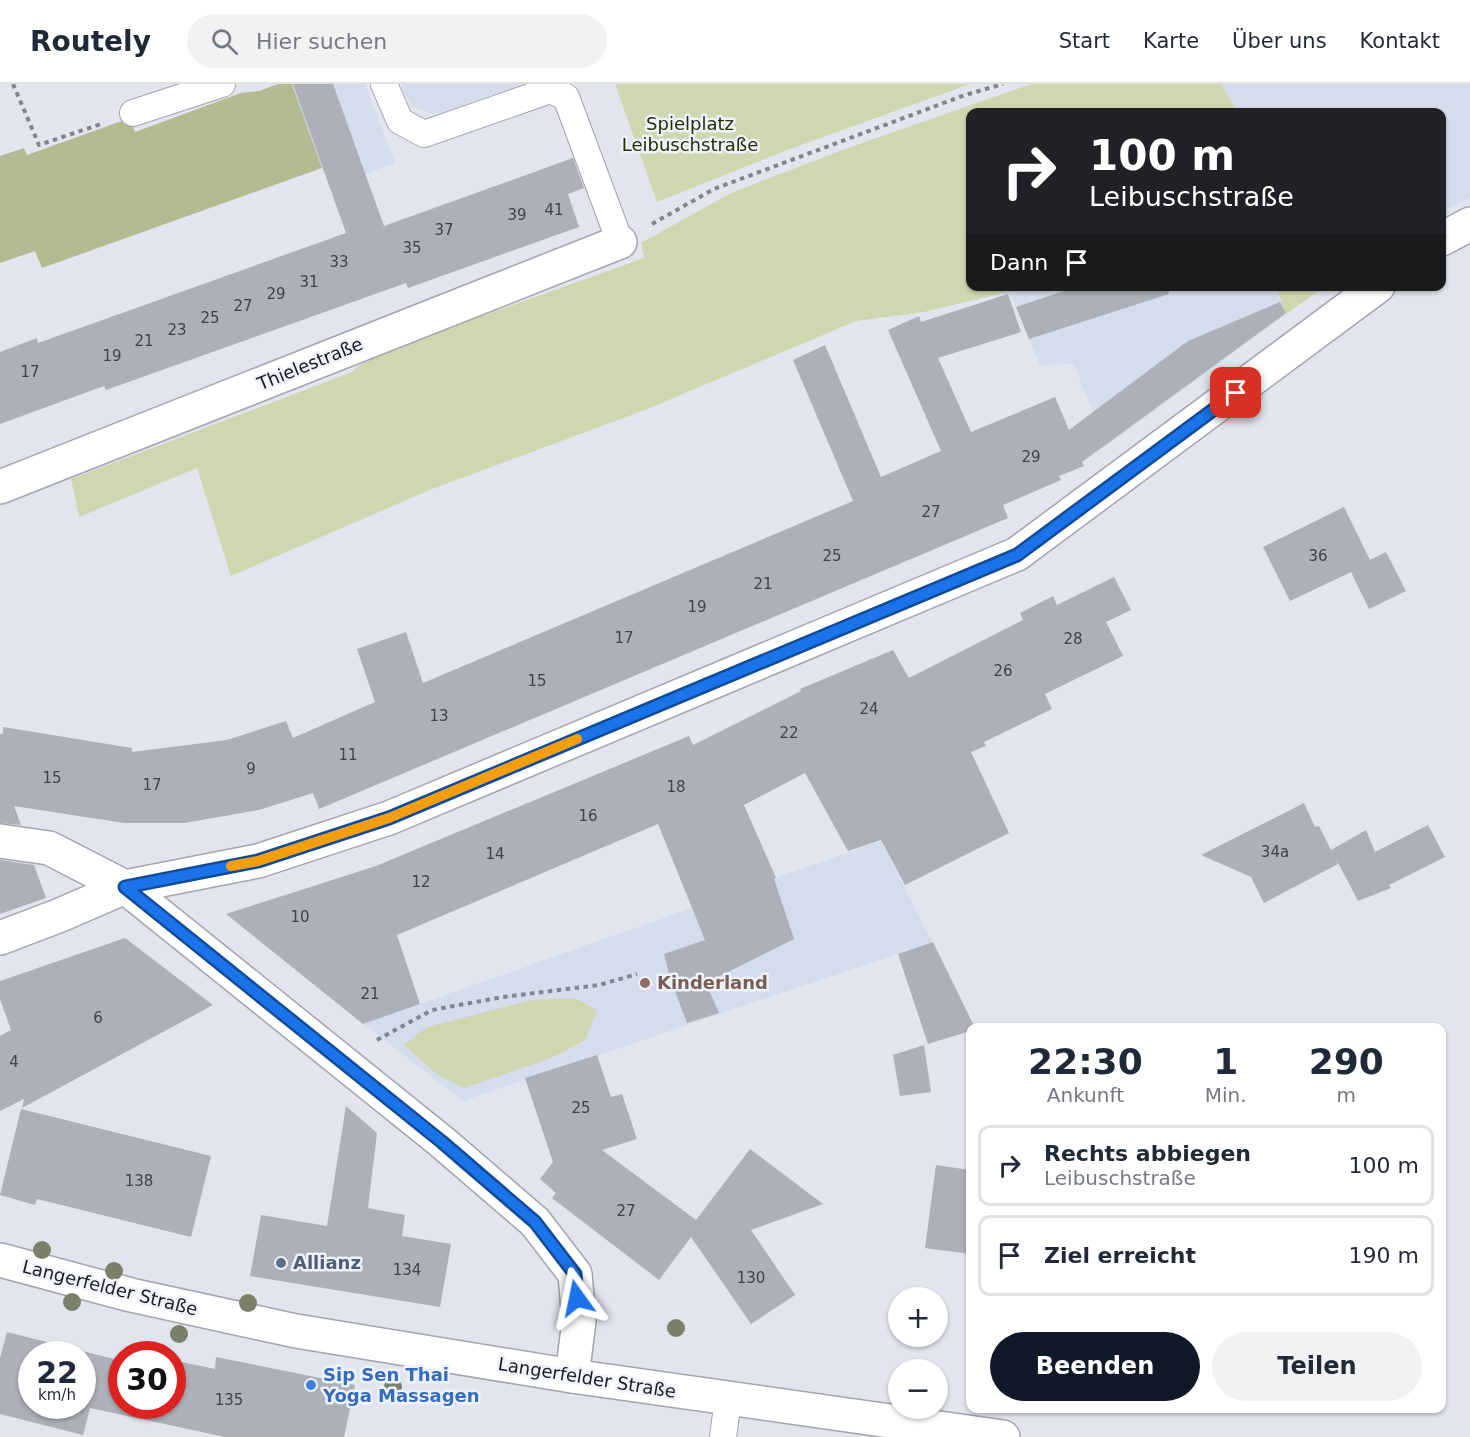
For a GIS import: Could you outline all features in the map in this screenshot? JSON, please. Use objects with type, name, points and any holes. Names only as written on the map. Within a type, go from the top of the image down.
[{"type":"street","points":[[1446,237],[1470,224]]},
{"type":"street","name":"Thielestraße","points":[[0,487],[620,242]]},
{"type":"street","points":[[0,938],[125,887],[258,861],[389,818],[1017,555],[1371,291]]},
{"type":"street","points":[[0,841],[49,848],[125,887],[348,1066],[535,1222],[575,1274],[579,1321],[572,1377]]},
{"type":"street","name":"Langerfelder Straße","points":[[0,1260],[131,1295],[235,1319],[572,1377],[1003,1437]]},
{"type":"lane","points":[[133,113],[222,84]]},
{"type":"lane","points":[[384,84],[400,121],[424,134],[550,90],[566,96],[620,242]]},
{"type":"lane","points":[[723,1437],[728,1399]]},
{"type":"path","points":[[13,84],[39,145],[133,113]]},
{"type":"path","points":[[620,242],[714,189],[965,95],[1003,84]]},
{"type":"path","points":[[348,1066],[377,1040],[432,1010],[503,997],[599,985],[637,974]]},
{"type":"shaded area","points":[[292,84],[365,84],[395,163],[329,187]]},
{"type":"shaded area","points":[[401,84],[522,84],[441,113],[429,113],[413,106]]},
{"type":"shaded area","points":[[1221,84],[1470,84],[1470,198],[1446,209],[1446,108],[1236,108]]},
{"type":"shaded area","points":[[1009,291],[1278,291],[1286,314],[1106,446],[1074,364],[1040,365]]},
{"type":"shaded area","name":"Kinderland","points":[[881,841],[932,942],[463,1101],[364,1024]]},
{"type":"green space","points":[[278,84],[292,84],[322,168],[42,268],[35,251],[0,263],[0,156],[24,148],[27,155],[130,118],[135,132],[241,93],[259,91]]},
{"type":"green space","name":"Spielplatz Leibuschstraße","points":[[615,84],[970,84],[790,149],[657,202]]},
{"type":"green space","points":[[1031,84],[1221,84],[1236,108],[966,108],[966,291],[1011,291],[924,312],[856,321],[645,410],[432,489],[231,576],[197,468],[79,517],[71,479],[352,372],[370,356],[644,258],[641,243],[731,193],[845,149]]},
{"type":"green space","points":[[1278,291],[1318,291],[1286,314]]},
{"type":"green space","points":[[575,998],[597,1010],[585,1040],[551,1058],[464,1088],[439,1076],[404,1045],[427,1027],[533,1000]]},
{"type":"building","points":[[293,84],[333,84],[384,226],[573,158],[584,188],[568,194],[579,227],[408,288],[406,283],[106,390],[104,386],[0,424],[0,352],[37,338],[38,343],[346,233]]},
{"type":"building","points":[[1064,291],[1169,291],[1169,294],[1029,339],[1016,307]]},
{"type":"building","points":[[1008,294],[1021,332],[938,358],[971,432],[1055,397],[1069,430],[1188,341],[1280,302],[1286,313],[1082,462],[1084,466],[1059,476],[1061,480],[1003,505],[1008,518],[319,809],[313,793],[259,810],[184,823],[124,823],[14,806],[21,825],[0,823],[0,734],[3,734],[3,727],[132,748],[132,752],[227,740],[286,721],[293,738],[375,702],[357,649],[406,632],[423,683],[853,501],[793,360],[825,345],[881,477],[941,451],[888,330],[919,316],[921,322]]},
{"type":"building","points":[[1344,507],[1370,560],[1386,552],[1406,591],[1369,609],[1351,572],[1290,601],[1263,547]]},
{"type":"building","points":[[1114,577],[1131,610],[1106,622],[1123,656],[1045,694],[1052,709],[984,742],[986,746],[971,752],[1009,833],[905,885],[881,840],[848,851],[805,773],[744,805],[776,878],[774,879],[794,939],[706,983],[719,1013],[687,1023],[670,978],[664,954],[705,940],[658,824],[397,935],[420,1004],[363,1024],[226,914],[376,866],[689,736],[693,745],[801,691],[800,689],[893,650],[909,678],[1023,620],[1020,613],[1053,596],[1057,605]]},
{"type":"building","points":[[1304,803],[1315,827],[1319,826],[1331,850],[1366,830],[1375,852],[1428,825],[1445,857],[1389,885],[1391,888],[1358,901],[1334,855],[1338,864],[1264,903],[1251,877],[1201,855]]},
{"type":"building","points":[[0,860],[34,865],[46,898],[0,914]]},
{"type":"building","points":[[125,938],[213,1005],[22,1108],[24,1099],[0,1111],[0,1036],[11,1030],[0,999],[0,981]]},
{"type":"building","points":[[933,942],[973,1023],[966,1023],[966,1032],[928,1044],[898,954]]},
{"type":"building","points":[[924,1045],[931,1092],[900,1096],[893,1055]]},
{"type":"building","points":[[597,1055],[611,1097],[622,1094],[637,1139],[602,1150],[696,1220],[750,1149],[823,1204],[751,1230],[795,1295],[751,1324],[691,1237],[659,1280],[552,1198],[556,1193],[540,1179],[553,1162],[525,1078]]},
{"type":"building","points":[[346,1106],[377,1133],[368,1208],[405,1215],[402,1236],[451,1244],[440,1307],[250,1276],[261,1215],[327,1226]]},
{"type":"building","points":[[21,1109],[211,1156],[191,1237],[37,1199],[35,1205],[0,1195]]},
{"type":"building","points":[[936,1165],[966,1169],[966,1253],[925,1248]]},
{"type":"building","points":[[7,1332],[43,1341],[18,1341],[18,1419],[0,1414],[0,1358]]},
{"type":"building","points":[[96,1354],[108,1357],[108,1412],[96,1409]]},
{"type":"building","points":[[216,1357],[355,1385],[344,1437],[225,1437],[141,1419],[186,1419],[186,1363],[215,1369]]},
{"type":"building","points":[[20,1419],[87,1419],[83,1435]]},
{"type":"slow traffic","points":[[231,866],[258,861],[389,818],[577,739]]},
{"type":"place","name":"Kinderland","points":[[645,983]]},
{"type":"place","name":"Allianz","points":[[281,1263]]},
{"type":"place","name":"Sip Sen Thai Yoga Massagen","points":[[311,1385]]},
{"type":"route","points":[[577,1298],[575,1274],[535,1222],[442,1142],[125,887],[258,861],[389,818],[1017,555],[1236,393]]}]
